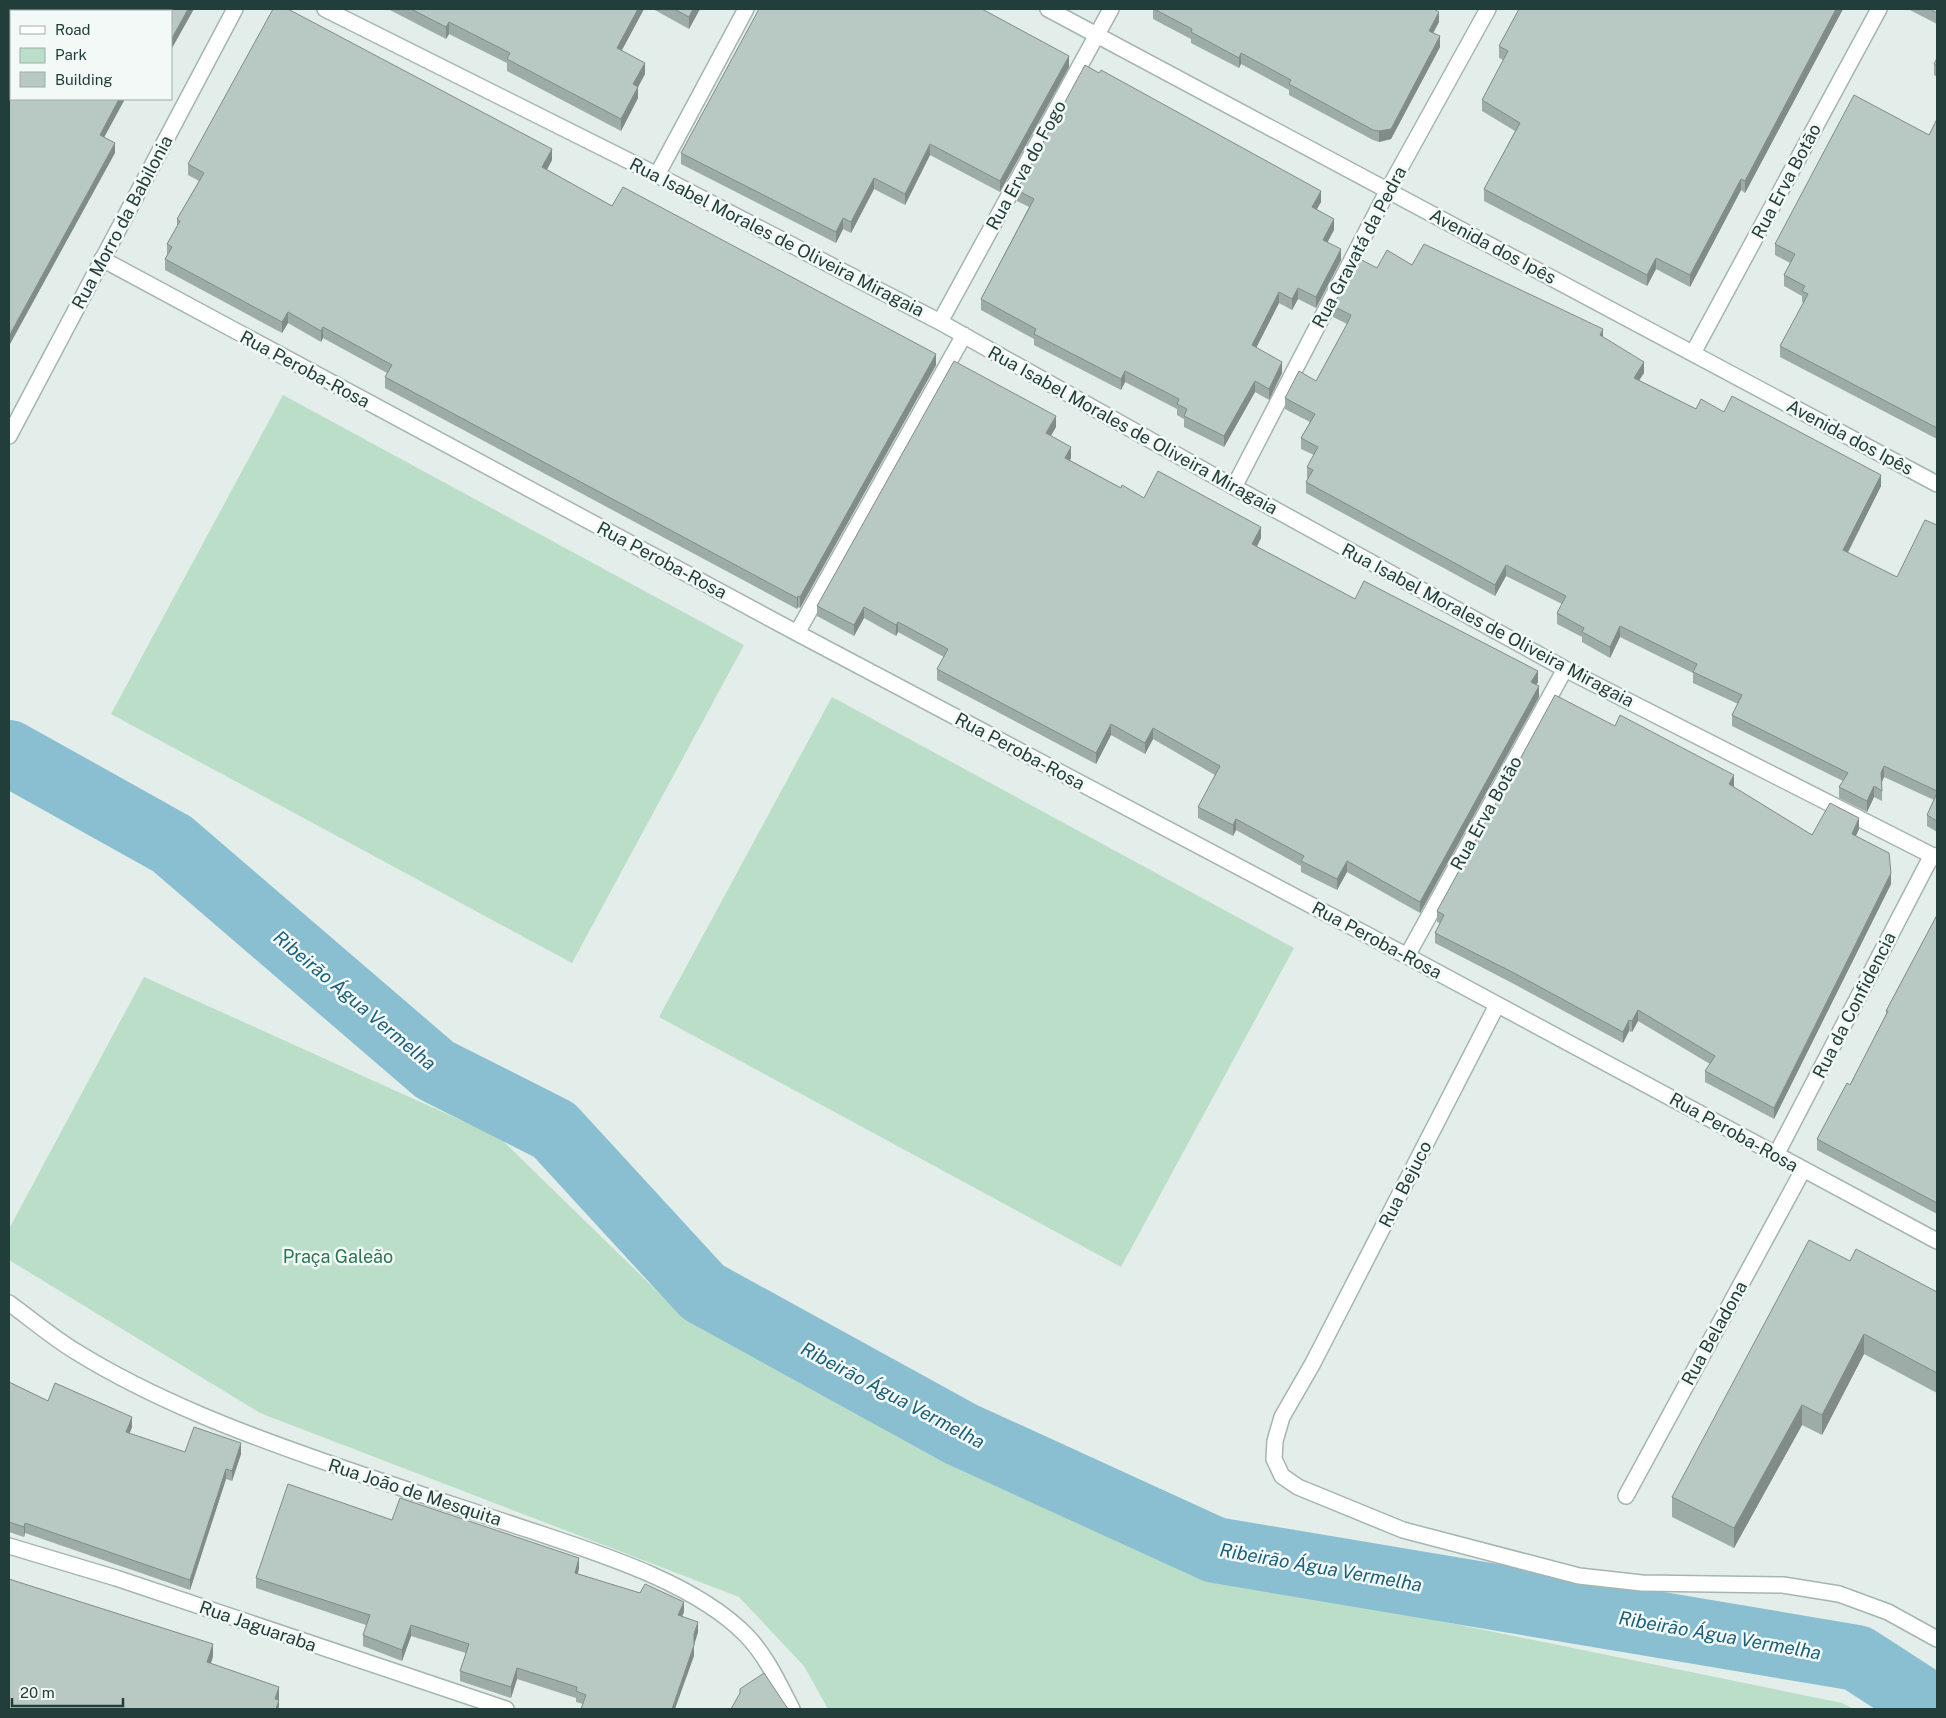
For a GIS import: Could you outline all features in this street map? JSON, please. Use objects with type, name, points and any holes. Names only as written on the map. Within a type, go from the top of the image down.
[{"type":"street","name":"Rua Morro da Babilonia","points":[[9,436],[235,9]]},
{"type":"street","points":[[657,175],[746,9]]},
{"type":"street","name":"Avenida dos Ipês","points":[[1048,9],[1937,484]]},
{"type":"street","name":"Rua Erva do Fogo","points":[[940,322],[1111,9]]},
{"type":"street","name":"Rua Gravatá da Pedra","points":[[1234,487],[1388,190],[1488,9]]},
{"type":"street","name":"Rua Erva Botão","points":[[1693,353],[1879,9]]},
{"type":"street","name":"Rua Isabel Morales de Oliveira Miragaia","points":[[332,10],[657,175],[940,322],[1234,487],[1565,669],[1935,857]]},
{"type":"street","name":"Rua Peroba-Rosa","points":[[102,259],[797,633],[1407,956],[1937,1241]]},
{"type":"street","points":[[797,633],[964,335]]},
{"type":"street","name":"Rua Erva Botão","points":[[1407,956],[1565,669]]},
{"type":"street","name":"Rua da Confidencia","points":[[1776,1155],[1935,857]]},
{"type":"street","name":"Rua Bejuco","points":[[1497,1005],[1313,1363],[1282,1417],[1275,1441],[1274,1459],[1282,1476],[1298,1487],[1403,1530],[1579,1576],[1642,1584],[1783,1585],[1839,1594],[1888,1612],[1937,1639]]},
{"type":"street","name":"Rua Beladona","points":[[1626,1496],[1803,1170]]},
{"type":"street","name":"Rua João de Mesquita","points":[[9,1304],[75,1351],[146,1390],[220,1422],[331,1464],[578,1546],[671,1583],[718,1612],[748,1636],[774,1672],[792,1709]]},
{"type":"street","name":"Rua Jaguaraba","points":[[9,1546],[116,1578],[506,1709]]},
{"type":"green space","points":[[283,395],[744,645],[572,963],[111,714]]},
{"type":"green space","points":[[832,697],[1294,948],[1121,1267],[659,1017]]},
{"type":"green space","name":"Praça Galeão","points":[[144,977],[500,1138],[666,1300],[874,1412],[1191,1570],[1842,1703],[1853,1709],[828,1709],[804,1666],[739,1597],[260,1413],[9,1260],[9,1229]]},
{"type":"building","points":[[9,9],[188,9],[172,38],[172,10],[10,10],[10,100],[118,100],[100,135],[115,143],[9,336]]},
{"type":"building","points":[[273,9],[288,9],[552,149],[542,167],[612,206],[623,187],[936,354],[800,597],[798,596],[797,598],[385,377],[392,365],[323,327],[321,331],[288,312],[282,322],[165,259],[172,247],[167,244],[180,221],[177,219],[204,173],[188,164]]},
{"type":"building","points":[[411,9],[638,9],[617,48],[645,63],[633,84],[638,87],[621,119],[507,59],[510,53],[449,22],[446,27]]},
{"type":"building","points":[[674,9],[693,9],[689,17]]},
{"type":"building","points":[[759,9],[982,9],[1069,56],[1000,181],[930,144],[905,194],[874,178],[851,222],[843,218],[836,232],[681,153]]},
{"type":"building","points":[[1154,9],[1434,9],[1439,12],[1429,31],[1440,36],[1391,129],[1379,131],[1373,130],[1289,84],[1291,80],[1241,53],[1239,58],[1191,32],[1192,29]]},
{"type":"building","points":[[1519,9],[1836,9],[1745,181],[1741,179],[1690,275],[1656,258],[1647,275],[1484,189],[1520,123],[1482,100],[1508,51],[1499,46]]},
{"type":"building","points":[[1929,9],[1937,9],[1937,13]]},
{"type":"building","points":[[1085,65],[1099,73],[1101,70],[1321,191],[1312,207],[1334,219],[1323,240],[1341,249],[1316,297],[1298,288],[1292,299],[1279,292],[1252,345],[1282,362],[1269,389],[1255,381],[1224,436],[1184,416],[1187,409],[1177,404],[1179,399],[1125,371],[1121,379],[1034,334],[1036,329],[981,299],[1034,199],[1017,190]]},
{"type":"building","points":[[1854,95],[1929,135],[1937,119],[1937,428],[1780,346],[1808,294],[1802,291],[1805,286],[1784,275],[1795,254],[1775,244]]},
{"type":"building","points":[[1424,244],[1603,329],[1600,335],[1644,362],[1634,378],[1696,409],[1701,399],[1724,412],[1732,396],[1881,475],[1843,550],[1897,577],[1925,520],[1937,525],[1937,791],[1884,766],[1881,773],[1882,791],[1874,786],[1867,801],[1839,787],[1848,773],[1732,715],[1742,695],[1693,672],[1697,664],[1620,626],[1610,647],[1582,632],[1584,628],[1557,613],[1566,596],[1506,565],[1495,585],[1306,482],[1313,470],[1307,467],[1318,447],[1301,438],[1315,414],[1285,398],[1299,371],[1316,381],[1347,324],[1351,315],[1333,306],[1358,258],[1377,268],[1387,250],[1412,265]]},
{"type":"building","points":[[954,361],[1056,416],[1046,433],[1071,447],[1065,458],[1121,488],[1122,485],[1144,498],[1158,471],[1261,527],[1252,544],[1355,599],[1364,581],[1538,671],[1531,682],[1539,686],[1420,902],[1347,861],[1337,879],[1301,861],[1304,856],[1236,819],[1233,825],[1198,807],[1220,766],[1153,728],[1145,743],[1111,724],[1096,753],[937,669],[948,649],[898,622],[896,625],[864,607],[854,625],[817,606]]},
{"type":"building","points":[[1555,695],[1615,726],[1620,715],[1734,775],[1729,784],[1812,835],[1830,803],[1859,818],[1852,834],[1889,853],[1891,873],[1774,1108],[1705,1071],[1715,1056],[1638,1010],[1632,1021],[1629,1020],[1623,1032],[1435,933],[1444,915],[1437,911]]},
{"type":"building","points":[[1937,793],[1937,821],[1927,815]]},
{"type":"building","points":[[1937,915],[1937,1203],[1817,1139],[1847,1083],[1850,1085],[1888,1011],[1886,1011]]},
{"type":"building","points":[[1809,1240],[1850,1261],[1856,1249],[1937,1292],[1937,1373],[1864,1334],[1822,1415],[1802,1405],[1734,1528],[1672,1497]]},
{"type":"building","points":[[9,1382],[48,1401],[55,1383],[132,1417],[126,1432],[185,1452],[194,1427],[241,1443],[232,1471],[226,1469],[190,1580],[25,1523],[24,1527],[9,1522]]},
{"type":"building","points":[[288,1484],[392,1520],[400,1498],[579,1558],[575,1573],[640,1593],[645,1584],[684,1602],[678,1615],[698,1622],[694,1634],[694,1645],[672,1709],[581,1709],[586,1695],[576,1691],[577,1687],[517,1668],[511,1687],[460,1671],[469,1644],[411,1625],[402,1650],[363,1635],[370,1615],[256,1578]]},
{"type":"building","points":[[9,1579],[213,1644],[207,1662],[279,1687],[275,1699],[279,1700],[276,1709],[9,1709]]},
{"type":"building","points":[[764,1673],[788,1709],[731,1709],[740,1693],[740,1689]]},
{"type":"waterway","name":"Ribeirão Água Vermelha","points":[[9,753],[172,844],[435,1070],[554,1130],[703,1292],[961,1434],[1215,1550],[1857,1658],[1936,1709]]}]
